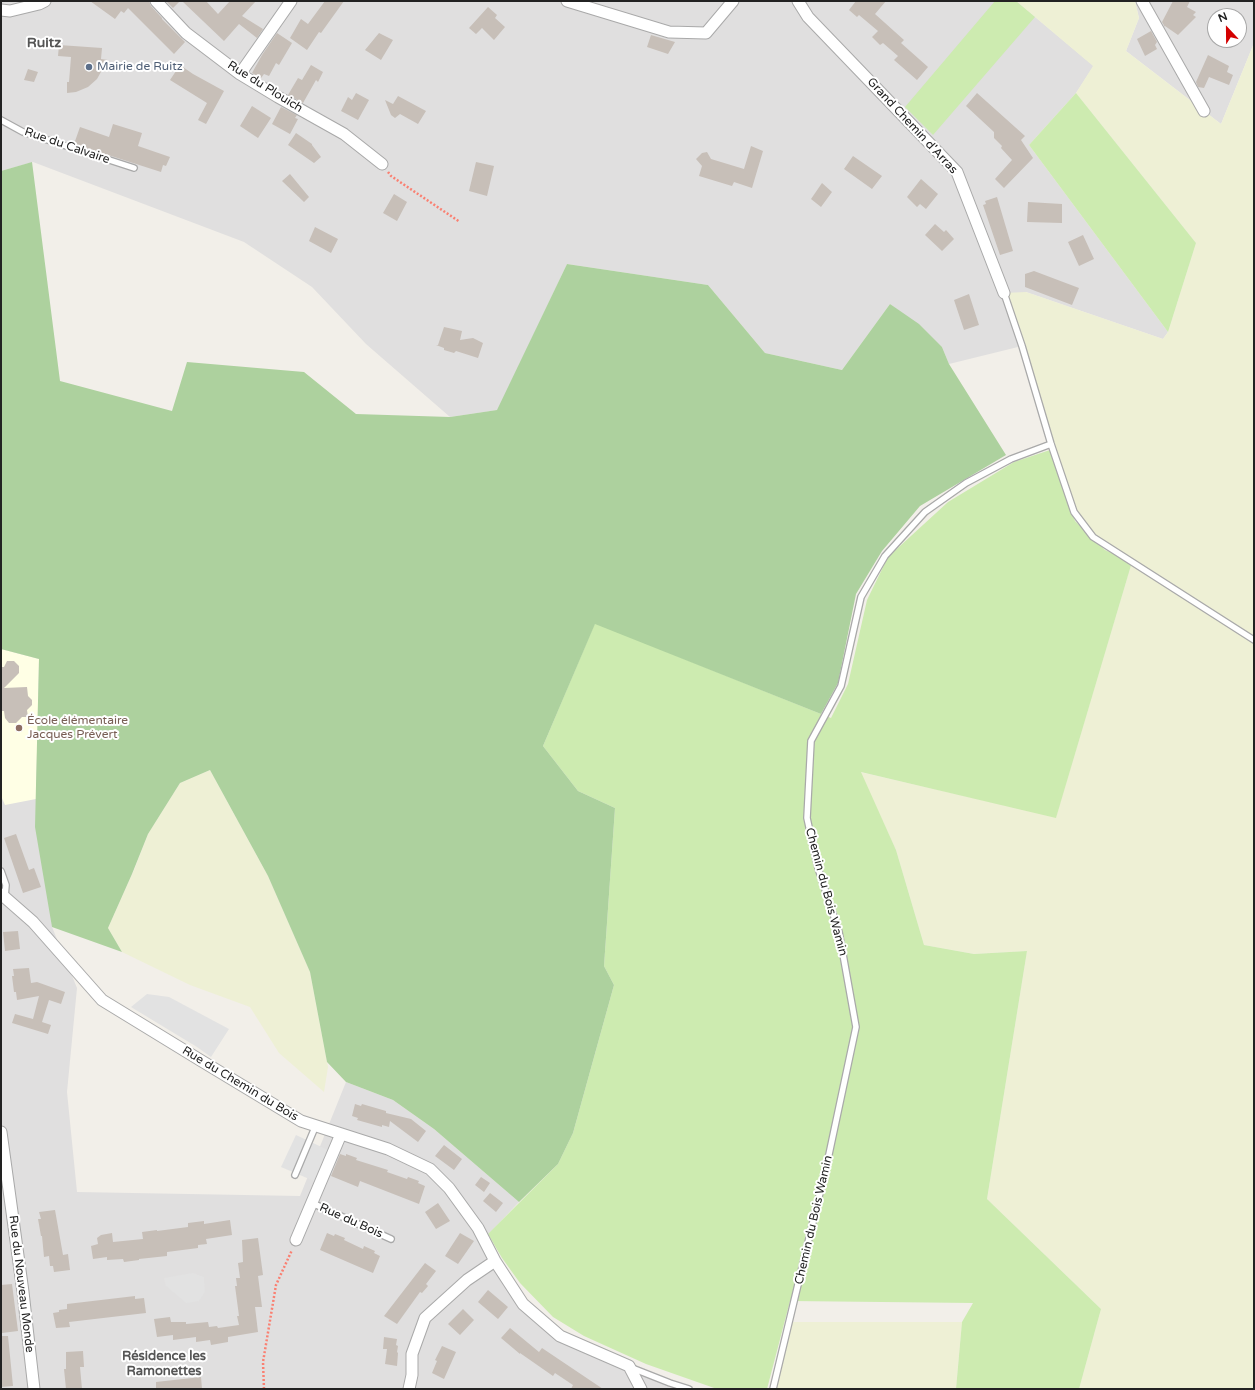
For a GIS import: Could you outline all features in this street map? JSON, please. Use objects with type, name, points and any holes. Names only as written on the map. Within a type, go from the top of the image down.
[{"type":"street","points":[[1,10],[10,11],[39,4],[45,1]]},
{"type":"street","name":"Rue du Plouich","points":[[156,1],[186,34],[240,74],[344,134],[382,164]]},
{"type":"street","points":[[240,74],[291,1]]},
{"type":"street","points":[[567,1],[669,32],[706,33],[733,1]]},
{"type":"street","name":"Grand Chemin d'Arras","points":[[798,1],[808,17],[957,172],[1004,293]]},
{"type":"street","points":[[1142,1],[1204,111]]},
{"type":"street","name":"Rue du Chemin du Bois","points":[[3,895],[33,922],[102,1000],[296,1117],[341,1134],[388,1149],[430,1169],[448,1188],[478,1228],[495,1261],[523,1304],[560,1336],[629,1366]]},
{"type":"street","name":"Rue du Nouveau Monde","points":[[1,1132],[23,1292],[34,1389]]},
{"type":"street","name":"Rue du Bois","points":[[296,1240],[341,1134]]},
{"type":"street","points":[[409,1389],[412,1375],[412,1354],[425,1318],[467,1280],[495,1261]]},
{"type":"street","points":[[629,1366],[641,1389]]},
{"type":"lane","name":"Rue du Calvaire","points":[[1,120],[23,132],[134,168]]},
{"type":"lane","points":[[1004,293],[1022,346],[1051,444],[1074,512],[1093,537],[1254,640]]},
{"type":"lane","name":"Chemin du Bois Wamin","points":[[772,1389],[828,1159],[856,1027],[839,932],[818,868],[807,818],[811,741],[842,686],[861,597],[885,556],[925,512],[966,483],[1011,459],[1051,444]]},
{"type":"lane","points":[[1,871],[6,885],[3,895]]},
{"type":"lane","points":[[295,1175],[316,1125]]},
{"type":"lane","name":"Rue du Bois","points":[[312,1203],[391,1239]]},
{"type":"lane","points":[[629,1366],[670,1383],[690,1389]]},
{"type":"path","points":[[382,164],[391,176],[460,222]]},
{"type":"path","points":[[264,1389],[263,1362],[276,1284],[296,1240]]},
{"type":"shaded area","points":[[1,1],[1016,1],[1094,66],[1076,93],[1029,145],[1168,332],[1163,339],[1026,292],[1022,346],[949,364],[942,347],[890,304],[842,370],[765,353],[708,285],[567,264],[498,410],[450,417],[366,344],[312,287],[244,242],[33,162],[1,171]]},
{"type":"shaded area","points":[[1016,1],[1135,1],[1139,18],[1126,51],[1221,124],[1254,43],[1254,1389],[1079,1389],[1101,1309],[987,1199],[1027,951],[974,954],[924,945],[896,850],[860,772],[1056,817],[1132,562],[1093,537],[1074,512],[1004,293],[1026,292],[1163,339],[1168,332],[1196,243],[1076,93],[1093,66]]},
{"type":"shaded area","points":[[1135,1],[1254,1],[1254,43],[1221,124],[1126,51],[1139,18]]},
{"type":"shaded area","points":[[1,649],[39,659],[38,734],[52,927],[77,988],[67,1092],[77,1192],[300,1196],[346,1082],[393,1100],[434,1129],[519,1202],[484,1239],[523,1304],[560,1336],[689,1389],[1,1389]]},
{"type":"shaded area","name":"École élémentaire Jacques Prévert","points":[[1,649],[39,659],[36,799],[5,805],[1,796]]},
{"type":"shaded area","points":[[210,770],[268,876],[310,972],[328,1067],[324,1092],[279,1053],[250,1007],[190,985],[122,952],[108,928],[134,870],[148,834],[180,783]]},
{"type":"shaded area","points":[[147,994],[169,997],[229,1029],[211,1057],[131,1007]]},
{"type":"shaded area","points":[[296,1135],[328,1150],[314,1181],[281,1167]]},
{"type":"shaded area","points":[[193,1273],[204,1277],[205,1292],[199,1301],[186,1303],[166,1286],[164,1278]]},
{"type":"shaded area","points":[[789,1322],[962,1322],[956,1389],[773,1389]]},
{"type":"green space","points":[[995,1],[1016,1],[1035,17],[933,135],[905,107]]},
{"type":"green space","points":[[1076,93],[1196,243],[1168,332],[1029,145]]},
{"type":"green space","points":[[32,162],[60,381],[172,411],[187,362],[304,372],[356,414],[450,417],[497,410],[567,264],[708,285],[765,353],[842,370],[890,304],[919,324],[942,347],[949,364],[1006,455],[920,506],[882,551],[856,594],[838,683],[821,714],[595,624],[543,746],[578,791],[615,808],[604,966],[614,985],[573,1133],[558,1164],[519,1202],[434,1129],[393,1100],[346,1082],[327,1062],[310,972],[268,876],[210,770],[180,783],[148,834],[108,928],[122,952],[52,927],[35,827],[39,659],[1,649],[1,171]]},
{"type":"green space","points":[[1050,450],[1075,521],[1105,550],[1132,562],[1056,818],[861,772],[896,850],[924,945],[974,954],[1027,951],[987,1199],[1101,1309],[1079,1389],[956,1389],[962,1322],[973,1303],[790,1301],[767,1389],[717,1389],[646,1364],[584,1336],[553,1317],[520,1283],[502,1258],[488,1234],[558,1164],[573,1133],[614,985],[604,966],[615,808],[578,791],[543,746],[595,623],[831,718],[848,684],[867,600],[888,557],[948,502],[1014,462]]},
{"type":"building","points":[[90,1],[149,1],[151,6],[162,19],[185,42],[174,54],[128,8],[124,13],[121,11],[115,19]]},
{"type":"building","points":[[166,1],[180,1],[173,8]]},
{"type":"building","points":[[182,1],[206,1],[218,14],[230,1],[256,1],[242,16],[263,29],[257,38],[239,24],[224,41]]},
{"type":"building","points":[[325,1],[344,1],[321,33],[319,32],[307,50],[290,38],[301,19],[308,24]]},
{"type":"building","points":[[856,1],[886,1],[875,14],[904,40],[901,43],[928,67],[917,80],[894,60],[898,56],[883,43],[880,45],[872,37],[878,31],[859,15],[857,17],[849,10]]},
{"type":"building","points":[[1173,1],[1190,1],[1187,7],[1196,12],[1193,15],[1196,17],[1178,35],[1165,27],[1162,22]]},
{"type":"building","points":[[488,7],[497,15],[495,18],[505,27],[494,40],[482,28],[476,34],[469,28]]},
{"type":"building","points":[[1151,31],[1157,42],[1155,45],[1157,49],[1145,56],[1137,39]]},
{"type":"building","points":[[277,33],[292,43],[279,65],[276,63],[269,76],[264,74],[261,78],[252,73]]},
{"type":"building","points":[[379,33],[393,40],[381,60],[365,50]]},
{"type":"building","points":[[651,35],[675,42],[668,54],[647,47]]},
{"type":"building","name":"Mairie de Ruitz","points":[[59,45],[102,48],[101,59],[108,60],[108,70],[102,70],[97,79],[88,87],[76,92],[67,93],[67,82],[69,82],[71,57],[58,56]]},
{"type":"building","points":[[1208,55],[1229,66],[1227,72],[1233,75],[1229,85],[1209,77],[1204,88],[1198,87],[1196,82]]},
{"type":"building","points":[[180,65],[224,91],[206,124],[198,120],[207,103],[170,80]]},
{"type":"building","points":[[311,65],[323,72],[318,82],[316,80],[303,103],[288,95],[298,78],[302,80]]},
{"type":"building","points":[[28,69],[38,72],[34,82],[24,80]]},
{"type":"building","points":[[356,93],[369,100],[358,120],[341,111],[348,97],[352,100]]},
{"type":"building","points":[[977,93],[1025,136],[1021,140],[1033,158],[1004,188],[995,179],[1012,160],[994,138],[994,132],[966,106]]},
{"type":"building","points":[[398,96],[426,111],[418,124],[400,114],[395,118],[391,115],[385,100],[393,104]]},
{"type":"building","points":[[252,106],[271,118],[258,138],[240,126]]},
{"type":"building","points":[[281,107],[297,115],[295,118],[298,119],[290,134],[272,124]]},
{"type":"building","points":[[113,124],[142,133],[138,146],[170,157],[166,166],[163,165],[161,172],[74,144],[80,127],[109,137]]},
{"type":"building","points":[[296,133],[312,144],[321,157],[314,163],[288,145]]},
{"type":"building","points":[[751,146],[763,151],[752,188],[734,182],[732,186],[699,176],[702,166],[696,159],[702,153],[707,152],[711,159],[744,169]]},
{"type":"building","points":[[853,156],[882,176],[872,189],[844,169]]},
{"type":"building","points":[[476,162],[494,166],[487,196],[469,191]]},
{"type":"building","points":[[290,174],[309,197],[304,202],[282,181]]},
{"type":"building","points":[[921,179],[938,194],[926,209],[920,204],[917,207],[907,197]]},
{"type":"building","points":[[822,183],[832,192],[821,207],[811,199]]},
{"type":"building","points":[[394,194],[407,202],[397,221],[383,213]]},
{"type":"building","points":[[997,197],[1013,251],[1000,255],[983,205],[986,204],[985,201]]},
{"type":"building","points":[[1028,202],[1062,204],[1062,223],[1027,222]]},
{"type":"building","points":[[935,224],[944,232],[946,230],[954,239],[942,251],[925,235]]},
{"type":"building","points":[[315,227],[338,239],[331,253],[309,241]]},
{"type":"building","points":[[1083,235],[1094,259],[1079,266],[1068,242]]},
{"type":"building","points":[[1034,271],[1079,288],[1072,305],[1025,287],[1025,274]]},
{"type":"building","points":[[969,294],[979,325],[964,330],[954,300]]},
{"type":"building","points":[[444,327],[462,331],[460,340],[473,338],[483,343],[478,358],[456,351],[454,353],[444,350],[444,348],[436,345],[438,345]]},
{"type":"building","points":[[7,661],[14,661],[19,666],[19,673],[4,688],[27,687],[28,696],[32,700],[32,705],[27,710],[28,717],[22,717],[16,723],[9,723],[5,718],[4,711],[1,711],[1,667],[4,667]]},
{"type":"building","points":[[16,834],[29,870],[34,868],[41,887],[23,893],[4,838]]},
{"type":"building","points":[[18,931],[20,949],[5,951],[3,932]]},
{"type":"building","points":[[29,968],[31,983],[37,982],[65,992],[61,1004],[49,1000],[42,1022],[51,1025],[48,1034],[12,1023],[15,1014],[33,1019],[39,996],[17,1000],[16,992],[14,992],[12,976],[14,976],[13,969]]},
{"type":"building","points":[[355,1104],[361,1106],[362,1104],[386,1111],[386,1113],[411,1119],[426,1131],[418,1142],[390,1121],[389,1127],[382,1125],[382,1127],[357,1120],[358,1118],[352,1116]]},
{"type":"building","points":[[444,1145],[462,1159],[454,1170],[435,1156]]},
{"type":"building","points":[[340,1154],[346,1156],[346,1154],[357,1158],[356,1160],[388,1170],[387,1172],[407,1179],[408,1177],[419,1181],[418,1183],[425,1186],[419,1204],[360,1181],[358,1187],[331,1176]]},
{"type":"building","points":[[481,1177],[490,1183],[484,1192],[475,1185]]},
{"type":"building","points":[[490,1193],[503,1203],[496,1212],[483,1201]]},
{"type":"building","points":[[438,1203],[450,1221],[436,1229],[425,1212]]},
{"type":"building","points":[[55,1210],[63,1255],[68,1254],[70,1270],[54,1272],[53,1266],[50,1266],[49,1256],[44,1257],[42,1236],[38,1219],[41,1219],[39,1212]]},
{"type":"building","points":[[230,1220],[232,1235],[206,1239],[207,1244],[198,1245],[198,1248],[167,1252],[167,1256],[124,1262],[123,1259],[107,1260],[107,1257],[93,1259],[91,1246],[98,1244],[97,1238],[101,1235],[112,1233],[113,1242],[143,1239],[142,1232],[188,1227],[188,1223],[204,1221],[204,1224]]},
{"type":"building","points":[[327,1233],[345,1238],[344,1240],[363,1249],[364,1246],[375,1251],[374,1253],[380,1256],[373,1273],[320,1250]]},
{"type":"building","points":[[460,1233],[474,1241],[458,1264],[445,1256]]},
{"type":"building","points":[[258,1238],[263,1275],[258,1276],[262,1307],[255,1307],[258,1332],[228,1337],[228,1342],[211,1345],[210,1340],[196,1342],[196,1337],[173,1340],[173,1335],[157,1337],[154,1319],[170,1317],[171,1322],[186,1322],[186,1324],[208,1322],[209,1327],[217,1326],[218,1328],[239,1325],[235,1286],[237,1286],[236,1278],[240,1278],[238,1263],[243,1262],[242,1240]]},
{"type":"building","points":[[425,1263],[436,1271],[426,1284],[428,1286],[422,1293],[420,1292],[397,1324],[384,1316]]},
{"type":"building","points":[[12,1284],[18,1331],[2,1333],[1,1285]]},
{"type":"building","points":[[488,1290],[508,1307],[498,1319],[478,1302]]},
{"type":"building","points":[[135,1296],[135,1299],[144,1298],[146,1313],[69,1322],[70,1327],[56,1328],[53,1313],[59,1312],[59,1310],[67,1309],[67,1304]]},
{"type":"building","points":[[463,1309],[474,1320],[460,1335],[448,1324]]},
{"type":"building","points":[[510,1328],[539,1352],[542,1348],[603,1389],[571,1389],[573,1385],[555,1373],[553,1376],[520,1354],[501,1338]]},
{"type":"building","points":[[1,1336],[8,1336],[13,1386],[1,1387]]},
{"type":"building","points":[[384,1337],[397,1339],[397,1366],[385,1364],[387,1349],[383,1349]]},
{"type":"building","points":[[442,1346],[456,1352],[444,1379],[432,1373],[437,1361],[435,1360]]},
{"type":"building","points":[[83,1351],[84,1367],[80,1367],[82,1389],[66,1389],[64,1369],[66,1369],[66,1352]]},
{"type":"building","points":[[201,1377],[202,1389],[156,1389],[156,1382]]},
{"type":"place","name":"Mairie de Ruitz","points":[[89,67]]},
{"type":"place","name":"École élémentaire Jacques Prévert","points":[[19,728]]},
{"type":"district","name":"Ruitz","points":[[44,43]]},
{"type":"district","name":"Résidence les Ramonettes","points":[[164,1364]]}]
